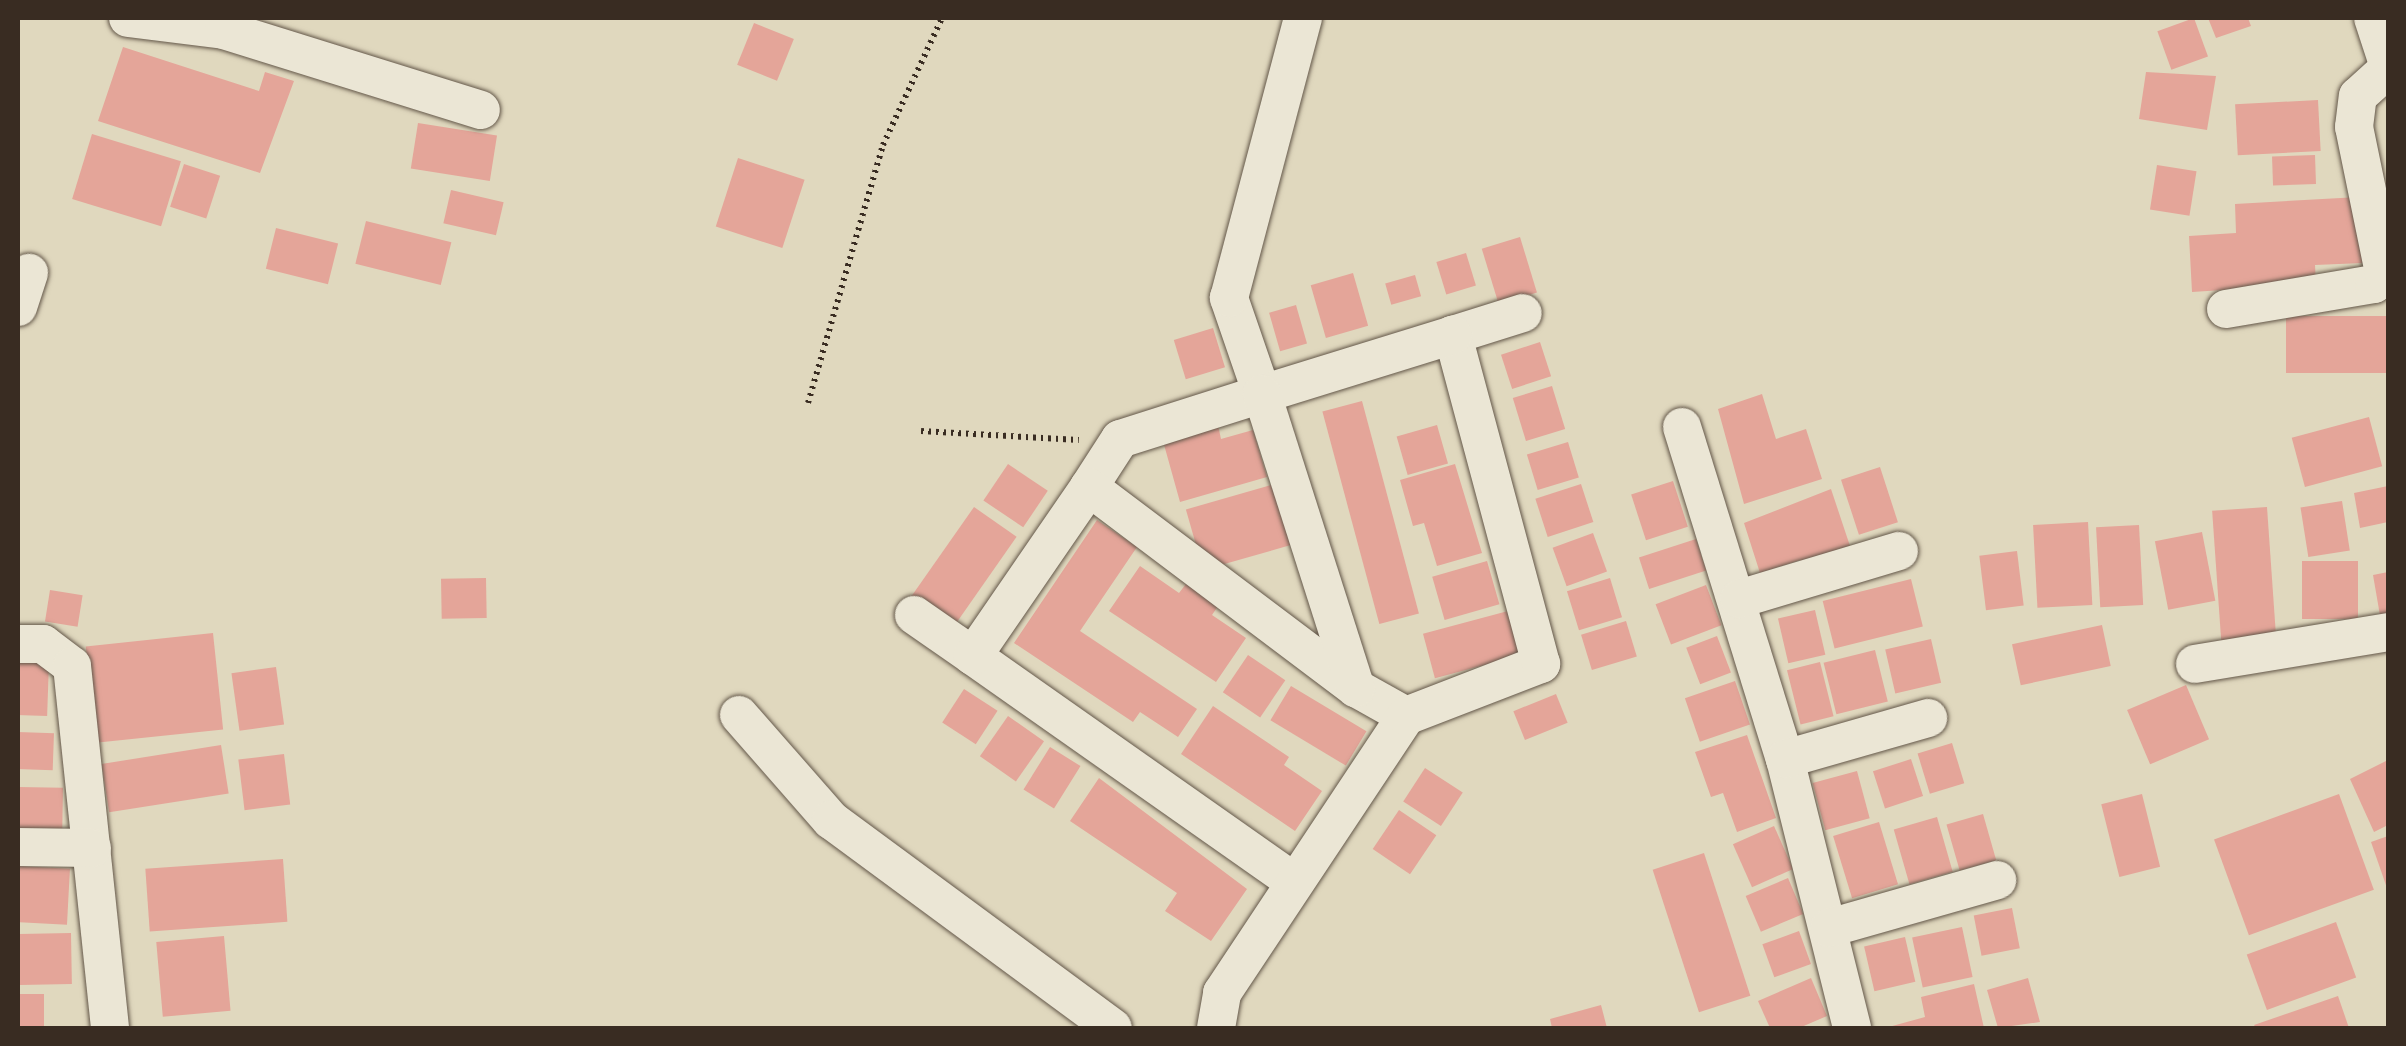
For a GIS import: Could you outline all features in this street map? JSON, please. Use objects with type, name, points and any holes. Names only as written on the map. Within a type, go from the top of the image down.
[{"type":"street","points":[[128,18],[224,30],[481,110]]},
{"type":"street","points":[[1303,18],[1229,298],[1356,688]]},
{"type":"street","points":[[2226,309],[2374,284],[2384,273],[2354,127],[2358,96],[2388,67],[2373,18]]},
{"type":"street","points":[[973,656],[1089,488],[1114,444],[1524,313]]},
{"type":"street","points":[[1216,1028],[1222,993],[1406,716],[1541,664],[1453,335]]},
{"type":"street","points":[[1682,427],[1785,759],[1852,1028]]},
{"type":"street","points":[[1089,488],[1356,688],[1406,716]]},
{"type":"street","points":[[1738,599],[1899,550]]},
{"type":"street","points":[[914,615],[1294,881]]},
{"type":"street","points":[[2194,664],[2388,632]]},
{"type":"street","points":[[18,644],[43,644],[72,666],[110,1028]]},
{"type":"street","points":[[740,715],[831,820],[1113,1028]]},
{"type":"street","points":[[1785,759],[1928,718]]},
{"type":"street","points":[[18,847],[92,848]]},
{"type":"street","points":[[1829,928],[1997,880]]},
{"type":"path","points":[[808,403],[883,145],[942,18]]},
{"type":"path","points":[[920,431],[1114,444]]},
{"type":"building","points":[[2194,18],[2208,57],[2171,70],[2157,31]]},
{"type":"building","points":[[2208,18],[2248,18],[2251,26],[2216,38]]},
{"type":"building","points":[[754,23],[794,39],[777,81],[737,65]]},
{"type":"building","points":[[123,47],[259,91],[265,72],[294,81],[260,173],[98,121]]},
{"type":"building","points":[[2146,72],[2216,76],[2207,130],[2139,119]]},
{"type":"building","points":[[2318,100],[2321,151],[2238,155],[2235,104]]},
{"type":"building","points":[[418,123],[497,136],[490,181],[411,168]]},
{"type":"building","points":[[92,134],[181,161],[161,226],[72,199]]},
{"type":"building","points":[[2315,155],[2316,184],[2273,185],[2272,157]]},
{"type":"building","points":[[738,158],[805,180],[782,248],[716,226]]},
{"type":"building","points":[[184,164],[220,176],[206,219],[170,207]]},
{"type":"building","points":[[2157,165],[2197,171],[2189,216],[2150,209]]},
{"type":"building","points":[[451,190],[504,202],[496,235],[443,223]]},
{"type":"building","points":[[2359,197],[2363,263],[2315,265],[2316,284],[2192,292],[2189,236],[2236,233],[2235,204]]},
{"type":"building","points":[[366,221],[451,242],[441,285],[355,264]]},
{"type":"building","points":[[276,228],[338,243],[328,284],[266,269]]},
{"type":"building","points":[[1520,237],[1537,292],[1499,304],[1482,249]]},
{"type":"building","points":[[1466,253],[1476,286],[1446,295],[1436,262]]},
{"type":"building","points":[[1353,273],[1368,326],[1326,338],[1311,285]]},
{"type":"building","points":[[1415,275],[1421,296],[1391,305],[1385,284]]},
{"type":"building","points":[[1296,305],[1307,343],[1280,351],[1269,313]]},
{"type":"building","points":[[2286,316],[2388,316],[2388,373],[2286,373]]},
{"type":"building","points":[[1213,328],[1225,367],[1186,379],[1174,340]]},
{"type":"building","points":[[1540,342],[1551,376],[1512,389],[1501,355]]},
{"type":"building","points":[[1552,386],[1565,429],[1526,441],[1513,398]]},
{"type":"building","points":[[1762,394],[1776,439],[1806,429],[1822,479],[1744,504],[1718,409]]},
{"type":"building","points":[[1362,401],[1419,614],[1379,624],[1322,412]]},
{"type":"building","points":[[2369,417],[2382,466],[2305,487],[2292,438]]},
{"type":"building","points":[[1218,425],[1221,439],[1253,430],[1267,477],[1180,502],[1163,441]]},
{"type":"building","points":[[1437,425],[1448,463],[1408,475],[1397,437]]},
{"type":"building","points":[[1568,442],[1579,477],[1538,490],[1527,455]]},
{"type":"building","points":[[1008,464],[1048,491],[1023,527],[983,500]]},
{"type":"building","points":[[1455,464],[1482,553],[1437,566],[1424,523],[1413,526],[1400,480]]},
{"type":"building","points":[[1880,467],[1898,522],[1859,535],[1841,480]]},
{"type":"building","points":[[1673,481],[1688,527],[1646,540],[1631,495]]},
{"type":"building","points":[[1282,482],[1299,543],[1203,570],[1186,510]]},
{"type":"building","points":[[1581,484],[1593,522],[1548,537],[1535,499]]},
{"type":"building","points":[[2388,486],[2388,522],[2360,528],[2354,493]]},
{"type":"building","points":[[1831,489],[1853,555],[1804,571],[1800,560],[1760,573],[1744,523]]},
{"type":"building","points":[[2342,501],[2350,550],[2308,557],[2301,508]]},
{"type":"building","points":[[974,507],[1017,537],[954,627],[911,597]]},
{"type":"building","points":[[2267,507],[2276,638],[2221,642],[2212,511]]},
{"type":"building","points":[[1097,520],[1137,547],[1080,631],[1197,709],[1178,737],[1140,712],[1133,722],[1014,643]]},
{"type":"building","points":[[2088,522],[2092,605],[2037,608],[2033,525]]},
{"type":"building","points":[[2139,525],[2143,605],[2100,607],[2096,527]]},
{"type":"building","points":[[2202,532],[2215,601],[2168,610],[2155,541]]},
{"type":"building","points":[[1593,533],[1607,572],[1567,586],[1553,548]]},
{"type":"building","points":[[1696,539],[1706,570],[1649,589],[1639,558]]},
{"type":"building","points":[[2017,551],[2024,606],[1986,610],[1979,556]]},
{"type":"building","points":[[1487,561],[1499,604],[1445,620],[1432,577]]},
{"type":"building","points":[[2302,561],[2358,561],[2358,619],[2302,619]]},
{"type":"building","points":[[1140,566],[1179,593],[1186,584],[1218,606],[1212,615],[1246,638],[1216,682],[1109,611]]},
{"type":"building","points":[[2388,572],[2388,626],[2382,627],[2373,575]]},
{"type":"building","points":[[486,578],[487,618],[442,619],[441,579]]},
{"type":"building","points":[[1610,578],[1622,617],[1579,630],[1567,591]]},
{"type":"building","points":[[1911,579],[1923,627],[1835,649],[1823,601]]},
{"type":"building","points":[[1706,585],[1721,625],[1671,644],[1656,604]]},
{"type":"building","points":[[50,590],[83,595],[78,627],[45,622]]},
{"type":"building","points":[[1815,610],[1825,655],[1788,663],[1778,619]]},
{"type":"building","points":[[1508,611],[1520,655],[1435,678],[1423,634]]},
{"type":"building","points":[[1626,621],[1637,656],[1592,670],[1581,635]]},
{"type":"building","points":[[2102,625],[2111,666],[2021,685],[2012,644]]},
{"type":"building","points":[[213,633],[223,729],[96,743],[86,646]]},
{"type":"building","points":[[1717,636],[1731,672],[1700,684],[1686,648]]},
{"type":"building","points":[[1931,639],[1941,683],[1895,693],[1885,650]]},
{"type":"building","points":[[1875,650],[1888,701],[1836,714],[1824,663]]},
{"type":"building","points":[[1248,655],[1285,680],[1260,717],[1223,692]]},
{"type":"building","points":[[18,662],[49,663],[47,716],[18,715]]},
{"type":"building","points":[[1820,662],[1834,716],[1801,725],[1787,670]]},
{"type":"building","points":[[276,667],[284,724],[240,731],[231,673]]},
{"type":"building","points":[[1735,681],[1750,724],[1700,742],[1685,698]]},
{"type":"building","points":[[2186,685],[2209,739],[2150,764],[2127,710]]},
{"type":"building","points":[[1291,686],[1366,731],[1346,766],[1270,720]]},
{"type":"building","points":[[964,689],[998,711],[976,744],[942,723]]},
{"type":"building","points":[[1556,694],[1568,723],[1525,740],[1513,711]]},
{"type":"building","points":[[1213,706],[1289,757],[1284,765],[1322,791],[1295,831],[1181,754]]},
{"type":"building","points":[[1008,716],[1044,741],[1016,781],[980,756]]},
{"type":"building","points":[[18,732],[54,733],[53,770],[18,769]]},
{"type":"building","points":[[1747,735],[1776,818],[1737,832],[1723,793],[1711,797],[1695,752]]},
{"type":"building","points":[[1952,743],[1964,783],[1930,794],[1918,754]]},
{"type":"building","points":[[221,745],[229,793],[109,812],[101,764]]},
{"type":"building","points":[[1050,747],[1081,766],[1054,808],[1024,789]]},
{"type":"building","points":[[284,754],[290,805],[245,810],[238,760]]},
{"type":"building","points":[[1911,759],[1923,796],[1885,808],[1873,771]]},
{"type":"building","points":[[2388,760],[2388,825],[2374,832],[2350,779]]},
{"type":"building","points":[[1425,768],[1463,793],[1441,826],[1403,802]]},
{"type":"building","points":[[1857,771],[1870,818],[1825,830],[1813,783]]},
{"type":"building","points":[[1099,778],[1247,889],[1211,941],[1165,911],[1177,893],[1070,821]]},
{"type":"building","points":[[18,787],[63,788],[62,834],[18,833]]},
{"type":"building","points":[[2142,794],[2160,867],[2119,877],[2101,804]]},
{"type":"building","points":[[2339,794],[2374,890],[2249,935],[2214,839]]},
{"type":"building","points":[[1399,810],[1436,835],[1410,874],[1373,849]]},
{"type":"building","points":[[1983,814],[1996,860],[1960,871],[1946,824]]},
{"type":"building","points":[[1937,817],[1953,872],[1909,884],[1894,829]]},
{"type":"building","points":[[1879,822],[1898,884],[1852,898],[1833,836]]},
{"type":"building","points":[[1774,826],[1793,869],[1752,887],[1733,844]]},
{"type":"building","points":[[2388,836],[2388,891],[2371,842]]},
{"type":"building","points":[[1704,853],[1750,996],[1699,1012],[1653,870]]},
{"type":"building","points":[[283,859],[287,922],[150,931],[145,869]]},
{"type":"building","points":[[18,866],[70,869],[67,925],[18,922]]},
{"type":"building","points":[[1788,878],[1803,914],[1761,932],[1746,896]]},
{"type":"building","points":[[2012,908],[2020,948],[1982,956],[1974,915]]},
{"type":"building","points":[[2336,922],[2356,977],[2267,1010],[2247,954]]},
{"type":"building","points":[[1962,927],[1973,977],[1923,987],[1912,938]]},
{"type":"building","points":[[1799,931],[1811,964],[1774,977],[1762,944]]},
{"type":"building","points":[[71,933],[72,984],[20,985],[19,934]]},
{"type":"building","points":[[224,936],[231,1011],[163,1017],[156,942]]},
{"type":"building","points":[[1905,937],[1915,982],[1874,991],[1864,946]]},
{"type":"building","points":[[1811,978],[1827,1016],[1799,1028],[1770,1028],[1758,1001]]},
{"type":"building","points":[[2028,978],[2040,1022],[1998,1028],[1987,990]]},
{"type":"building","points":[[1974,984],[1984,1028],[1885,1028],[1925,1017],[1921,997]]},
{"type":"building","points":[[18,994],[44,994],[44,1028],[18,1028]]},
{"type":"building","points":[[2338,996],[2349,1028],[2254,1025]]},
{"type":"building","points":[[1601,1005],[1607,1028],[1552,1028],[1550,1019]]}]
